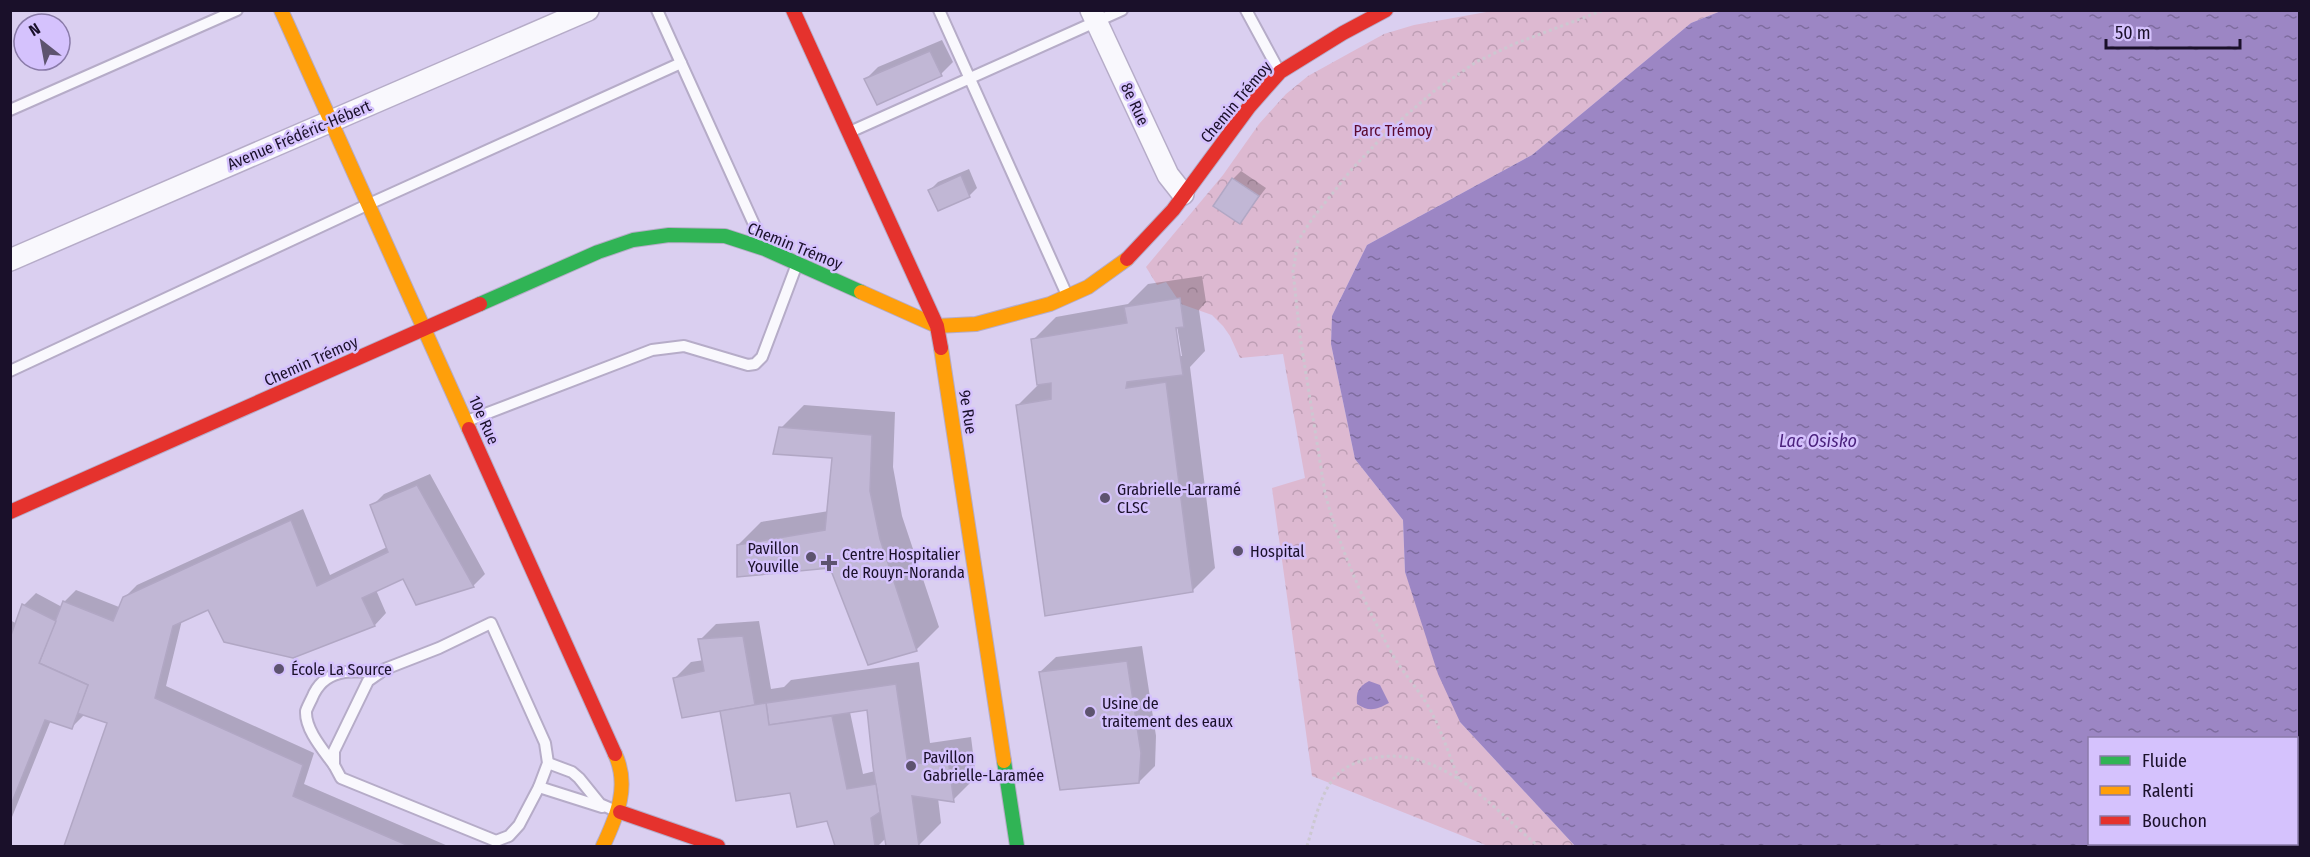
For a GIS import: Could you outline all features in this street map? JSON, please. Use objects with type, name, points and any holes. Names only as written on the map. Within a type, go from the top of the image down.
[{"type":"street","name":"10e Rue","points":[[281,10],[619,760],[622,769],[623,792],[620,812],[603,846]]},
{"type":"street","name":"Avenue Frédéric-Hébert","points":[[10,260],[588,10]]},
{"type":"street","name":"9e Rue","points":[[794,10],[937,326],[952,410],[1013,821],[1022,842]]},
{"type":"street","name":"Chemin Trémoy","points":[[10,512],[598,252],[633,240],[669,235],[725,236],[765,249],[937,326],[976,324],[1068,297],[1088,287],[1122,264],[1173,210],[1249,107],[1280,72],[1343,33],[1386,10]]},
{"type":"street","name":"8e Rue","points":[[1094,16],[1168,175],[1183,194]]},
{"type":"street","points":[[620,812],[718,846]]},
{"type":"lane","points":[[10,110],[237,10]]},
{"type":"lane","points":[[657,10],[765,249]]},
{"type":"lane","points":[[939,10],[968,79],[1068,297]]},
{"type":"lane","points":[[849,132],[968,79],[1094,16],[1122,10]]},
{"type":"lane","points":[[1246,10],[1280,72]]},
{"type":"lane","points":[[10,371],[369,204],[681,63]]},
{"type":"lane","points":[[467,422],[652,350],[684,346],[748,365],[755,364],[762,357],[797,264]]},
{"type":"lane","points":[[334,765],[334,751],[368,681],[379,673],[491,623],[545,743],[548,763],[539,787],[519,825],[509,836],[496,842],[341,778],[313,736],[306,711],[316,687],[335,673],[357,670],[379,673]]},
{"type":"lane","points":[[548,763],[572,772],[600,804],[620,812]]},
{"type":"lane","points":[[539,787],[620,812]]},
{"type":"path","points":[[1459,779],[1433,715],[1418,690],[1400,667],[1369,608],[1331,517],[1309,392],[1293,271],[1298,242],[1312,219],[1352,169],[1389,130],[1433,92],[1476,62],[1524,40],[1604,10]]},
{"type":"path","points":[[1307,846],[1326,791],[1337,775],[1362,760],[1392,755],[1430,764],[1459,779],[1538,846]]},
{"type":"green space","name":"Parc Trémoy","points":[[1492,11],[1721,11],[1691,23],[1532,155],[1367,245],[1332,316],[1331,344],[1355,459],[1403,520],[1405,572],[1460,722],[1575,846],[1488,846],[1312,776],[1272,488],[1305,478],[1283,354],[1240,358],[1230,336],[1212,315],[1181,304],[1166,282],[1157,285],[1146,267],[1223,175],[1259,124],[1286,94],[1308,76],[1384,34],[1414,25]]},
{"type":"water","name":"Lac Osisko","points":[[1721,11],[2299,11],[2299,846],[1575,846],[1460,722],[1438,674],[1405,572],[1403,520],[1355,459],[1331,344],[1332,316],[1367,245],[1532,155],[1691,23]]},
{"type":"water","points":[[1369,681],[1380,685],[1389,703],[1373,709],[1357,704],[1358,690]]},
{"type":"building","points":[[930,51],[942,76],[877,105],[864,79]]},
{"type":"building","points":[[961,175],[970,197],[938,211],[928,190]]},
{"type":"building","points":[[1232,178],[1259,196],[1240,224],[1213,206]]},
{"type":"building","name":"Centre Hospitalier de Rouyn-Noranda","points":[[1180,298],[1184,327],[1176,328],[1183,375],[1127,382],[1126,388],[1166,382],[1193,592],[1045,616],[1016,405],[1051,399],[1051,383],[1037,385],[1031,339],[1127,323],[1124,307]]},
{"type":"building","name":"Pavillon Youville","points":[[779,427],[872,435],[870,491],[880,539],[917,651],[868,665],[830,568],[737,577],[737,545],[825,530],[832,458],[773,454]]},
{"type":"building","points":[[417,485],[474,587],[416,605],[403,579],[362,598],[375,626],[293,658],[224,642],[208,610],[173,626],[155,698],[303,765],[293,796],[409,846],[64,846],[107,723],[77,713],[88,685],[39,663],[63,601],[113,621],[123,597],[291,520],[317,586],[388,552],[370,505]]},
{"type":"building","points":[[22,604],[56,621],[39,663],[88,685],[72,729],[45,720],[10,807],[10,638]]},
{"type":"building","points":[[743,636],[755,705],[682,718],[673,678],[704,671],[698,639]]},
{"type":"building","name":"Usine de traitement des eaux","points":[[1127,661],[1141,753],[1139,783],[1060,790],[1039,672]]},
{"type":"building","name":"Pavillon Gabrielle-Laramée","points":[[896,684],[908,765],[948,759],[954,802],[912,796],[919,846],[886,846],[873,767],[867,710],[769,725],[766,703]]},
{"type":"building","points":[[766,703],[769,725],[832,716],[847,789],[876,784],[880,812],[871,818],[875,846],[835,846],[827,821],[797,827],[790,793],[736,801],[720,711]]},
{"type":"traffic: fast","points":[[480,304],[598,252],[633,240],[669,235],[725,236],[765,249],[861,292]]},
{"type":"traffic: fast","points":[[1004,761],[1017,846]]},
{"type":"traffic: slow","points":[[281,10],[469,429]]},
{"type":"traffic: slow","points":[[861,292],[937,326],[976,324],[1050,304],[1088,287],[1127,259]]},
{"type":"traffic: slow","points":[[941,348],[1004,761]]},
{"type":"traffic: slow","points":[[603,846],[620,801],[621,778],[615,754]]},
{"type":"traffic: jam","points":[[793,10],[937,326],[941,348]]},
{"type":"traffic: jam","points":[[1127,259],[1173,210],[1249,107],[1280,72],[1343,33],[1386,10]]},
{"type":"traffic: jam","points":[[10,512],[480,304]]},
{"type":"traffic: jam","points":[[469,429],[615,754]]},
{"type":"traffic: jam","points":[[620,812],[718,846]]},
{"type":"place","name":"Grabrielle-Larramé CLSC","points":[[1105,498]]},
{"type":"place","name":"Hospital","points":[[1238,551]]},
{"type":"place","name":"Pavillon Youville","points":[[811,557]]},
{"type":"place","name":"Centre Hospitalier de Rouyn-Noranda","points":[[829,563]]},
{"type":"place","name":"École La Source","points":[[279,669]]},
{"type":"place","name":"Usine de traitement des eaux","points":[[1090,712]]},
{"type":"place","name":"Pavillon Gabrielle-Laramée","points":[[911,766]]}]
